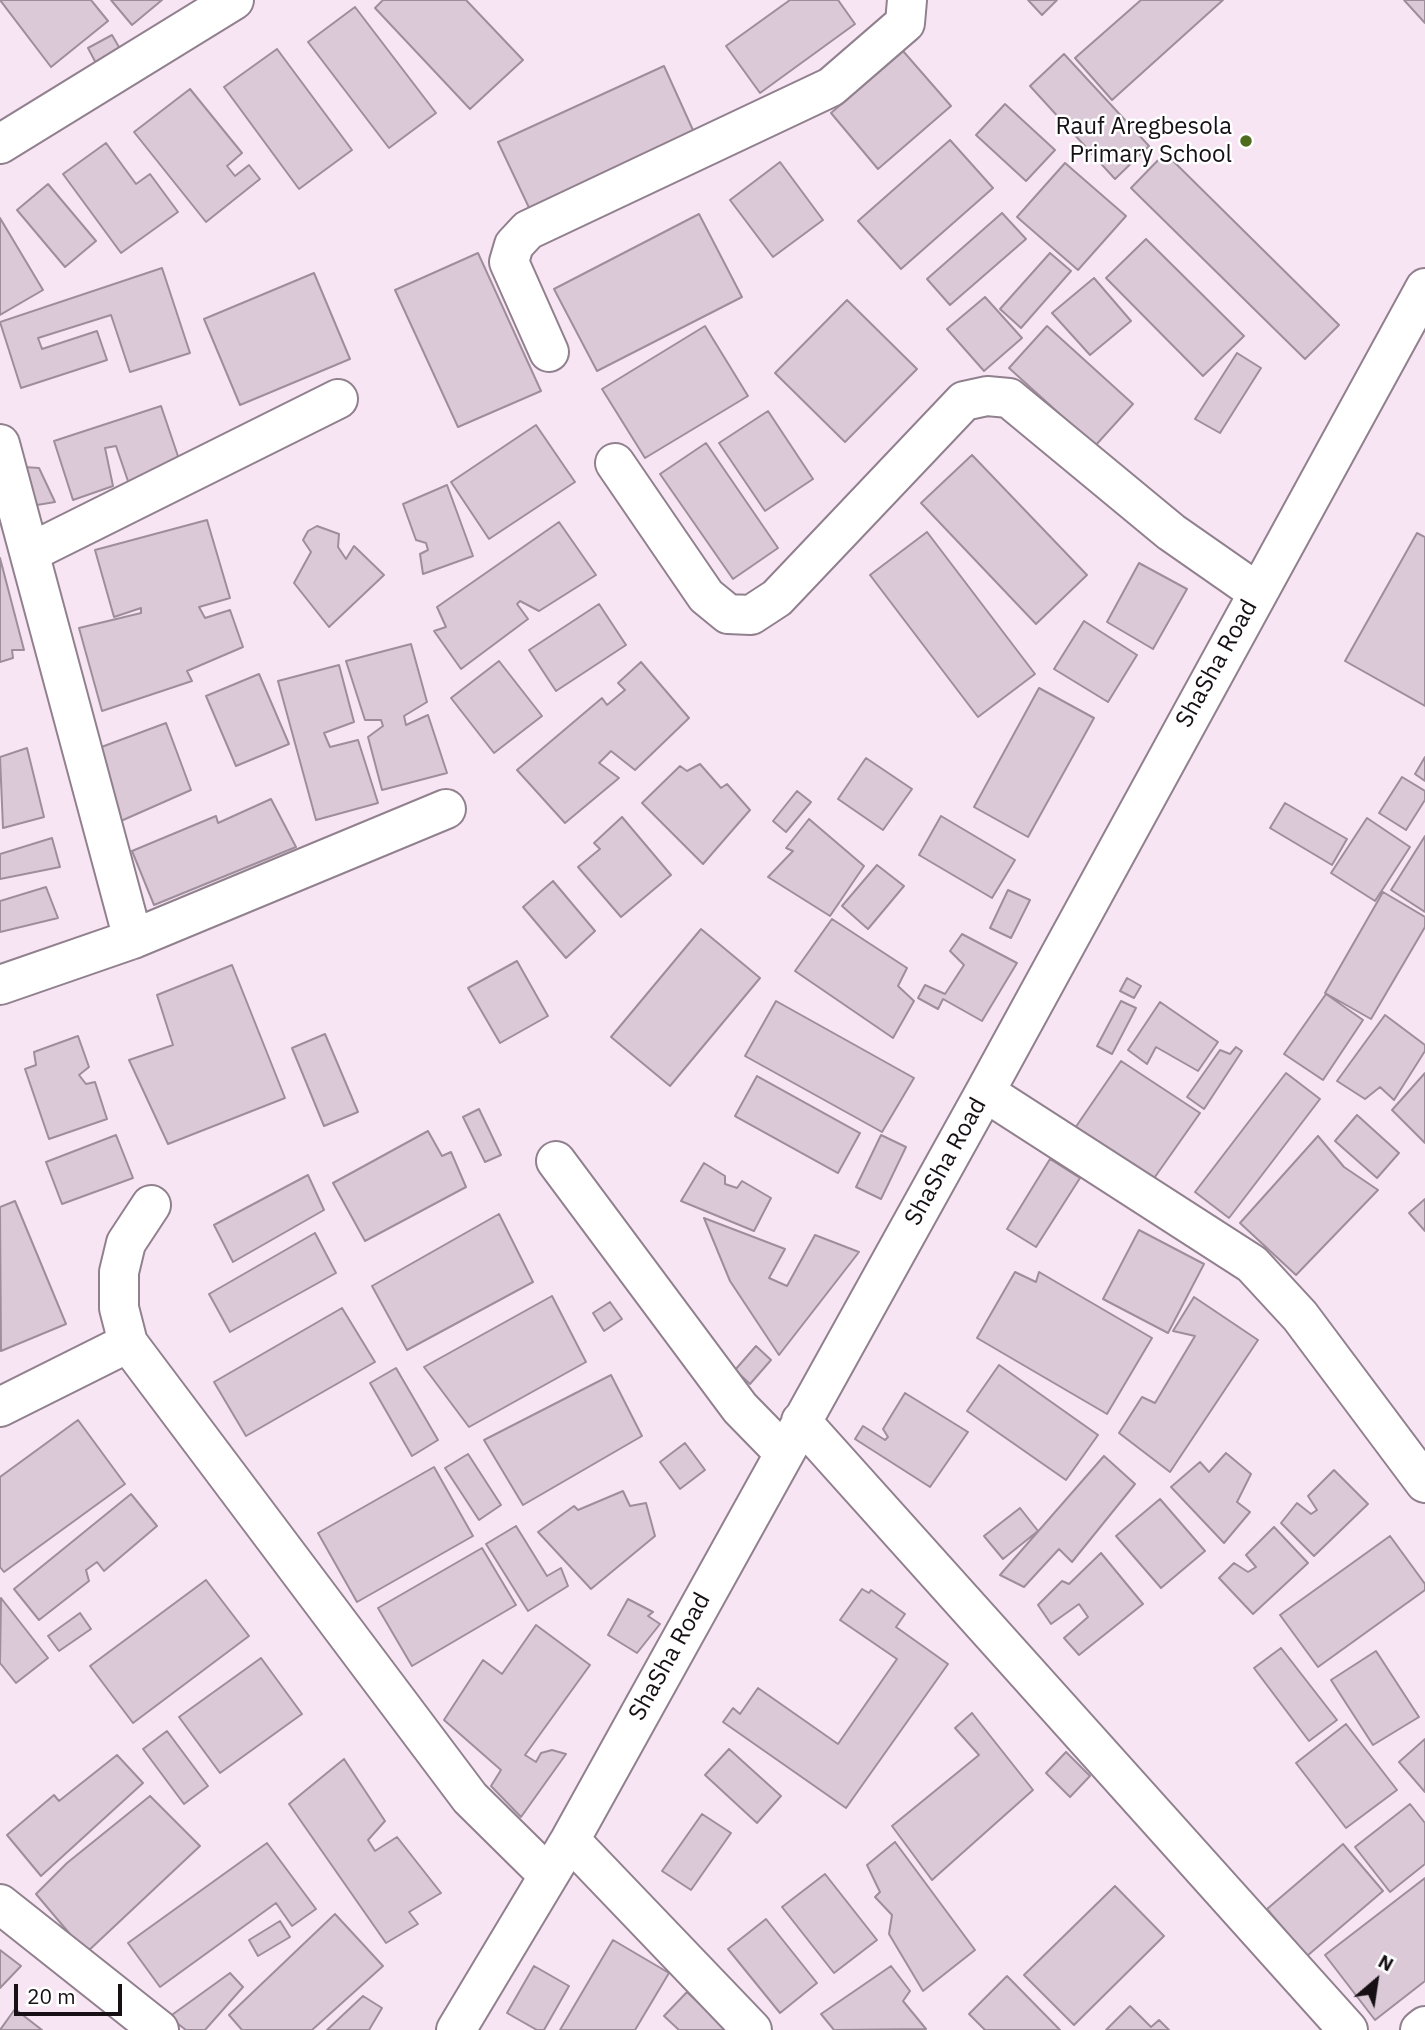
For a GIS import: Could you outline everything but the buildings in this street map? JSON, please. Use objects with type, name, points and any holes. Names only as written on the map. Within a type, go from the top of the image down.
[{"type":"street","points":[[0,144],[234,0]]},
{"type":"street","points":[[549,352],[509,262],[514,245],[528,230],[831,87],[905,23],[907,0]]},
{"type":"street","name":"ShaSha Road","points":[[456,2030],[570,1840],[985,1092],[1425,288]]},
{"type":"street","points":[[615,463],[706,596],[728,614],[751,615],[777,598],[964,401],[986,396],[1009,398],[1171,533],[1257,592]]},
{"type":"street","points":[[32,552],[338,399]]},
{"type":"street","points":[[0,444],[32,552],[133,939]]},
{"type":"street","points":[[0,985],[133,939],[446,809]]},
{"type":"street","points":[[985,1092],[1252,1264],[1300,1316],[1425,1483]]},
{"type":"street","points":[[556,1161],[740,1408],[792,1437],[1348,2030]]},
{"type":"street","points":[[151,1205],[126,1243],[119,1272],[119,1308],[128,1343],[470,1798],[548,1875]]},
{"type":"street","points":[[0,1408],[128,1343]]},
{"type":"street","points":[[570,1840],[752,2030]]},
{"type":"street","points":[[0,1904],[159,2030]]},
{"type":"street","points":[[1420,2030],[1425,2026]]},
{"type":"place","name":"Rauf Aregbesola Primary School","points":[[1246,141]]}]
